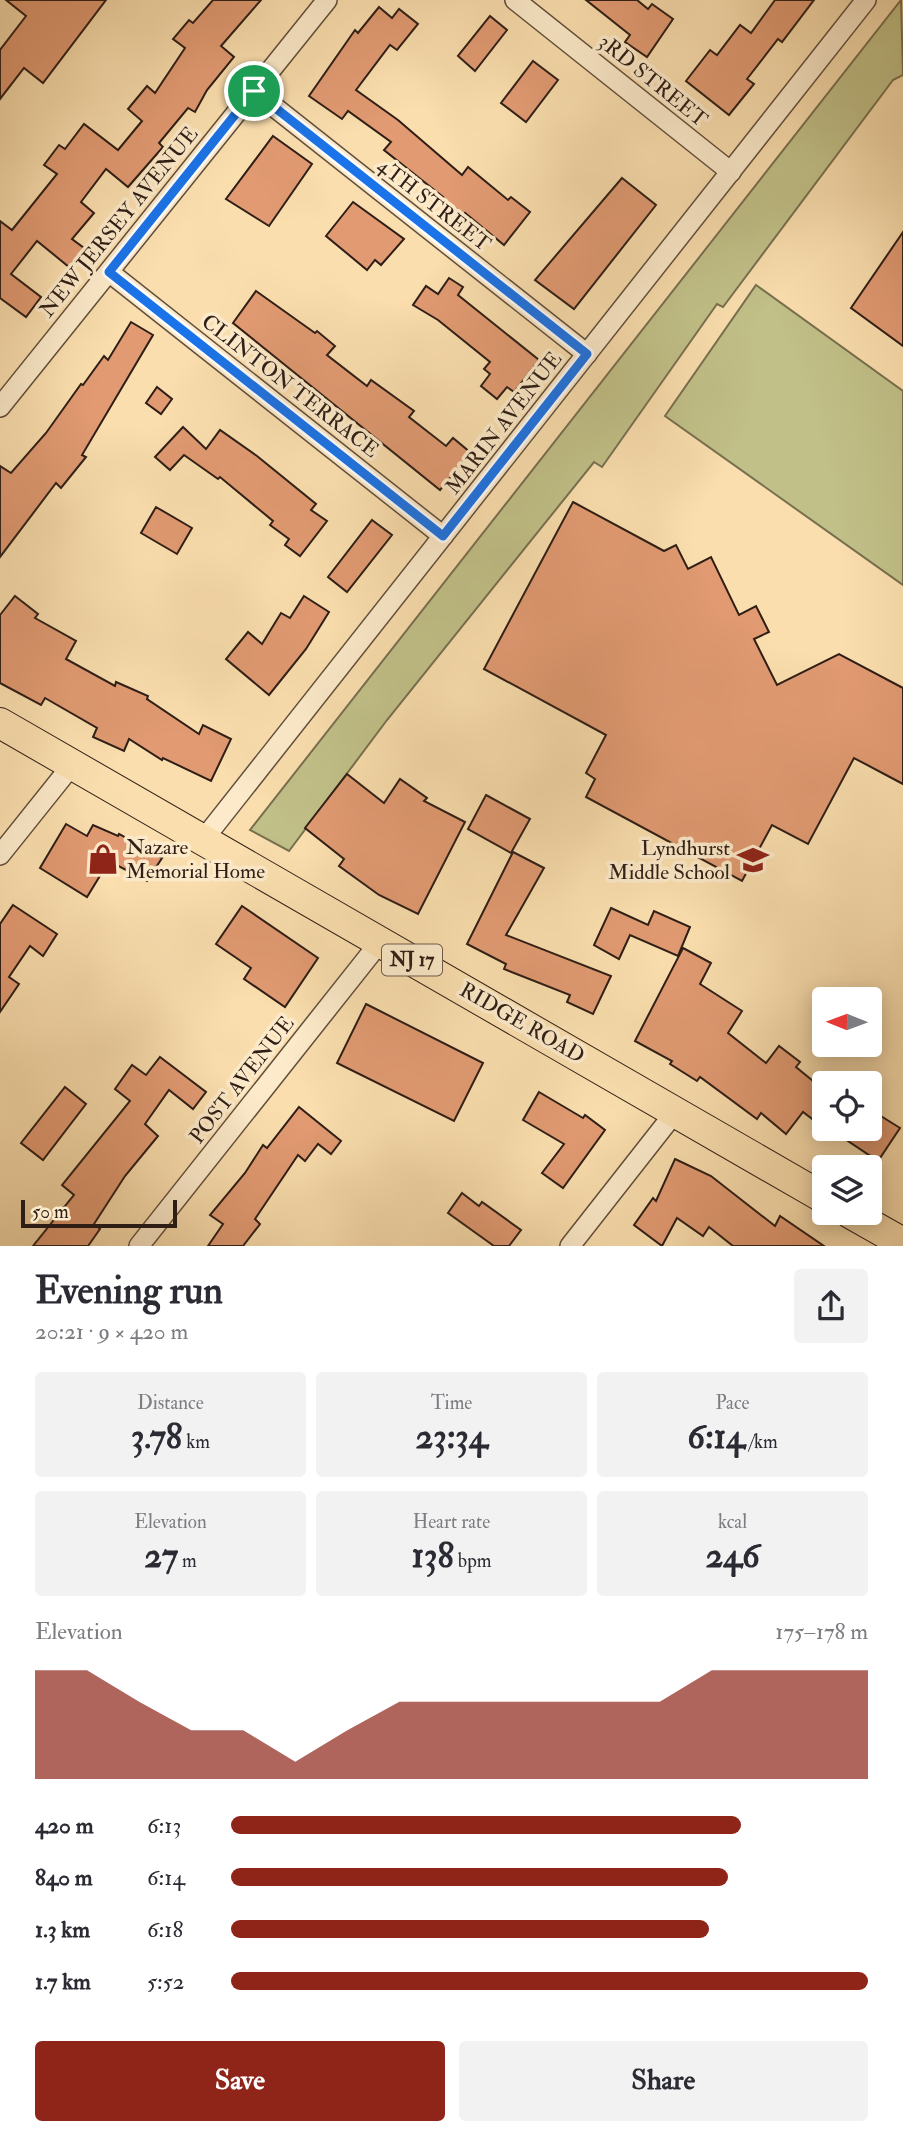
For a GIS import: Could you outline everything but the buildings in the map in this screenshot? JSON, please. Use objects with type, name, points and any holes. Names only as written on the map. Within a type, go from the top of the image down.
[{"type":"main road","name":"RIDGE ROAD","points":[[0,723],[812,1191]]},
{"type":"main road","points":[[871,1225],[903,1244]]},
{"type":"street","name":"NEW JERSEY AVENUE","points":[[0,407],[327,0]]},
{"type":"street","name":"3RD STREET","points":[[515,0],[730,172]]},
{"type":"street","name":"MARIN AVENUE","points":[[203,840],[866,0]]},
{"type":"street","name":"4TH STREET","points":[[254,91],[587,354]]},
{"type":"street","name":"CLINTON TERRACE","points":[[109,272],[443,536]]},
{"type":"street","points":[[0,855],[72,765]]},
{"type":"street","name":"POST AVENUE","points":[[139,1246],[380,942]]},
{"type":"street","points":[[570,1246],[676,1111]]},
{"type":"shaded area","points":[[901,0],[903,75],[893,80],[723,307],[717,304],[602,467],[594,462],[387,720],[289,851],[250,830]]},
{"type":"shaded area","points":[[756,285],[903,391],[903,585],[665,416]]},
{"type":"place","name":"Nazare Memorial Home","points":[[103,859]]},
{"type":"place","name":"Lyndhurst Middle School","points":[[753,860]]},
{"type":"route","points":[[254,91],[587,354],[443,536],[109,272],[254,91]]}]
